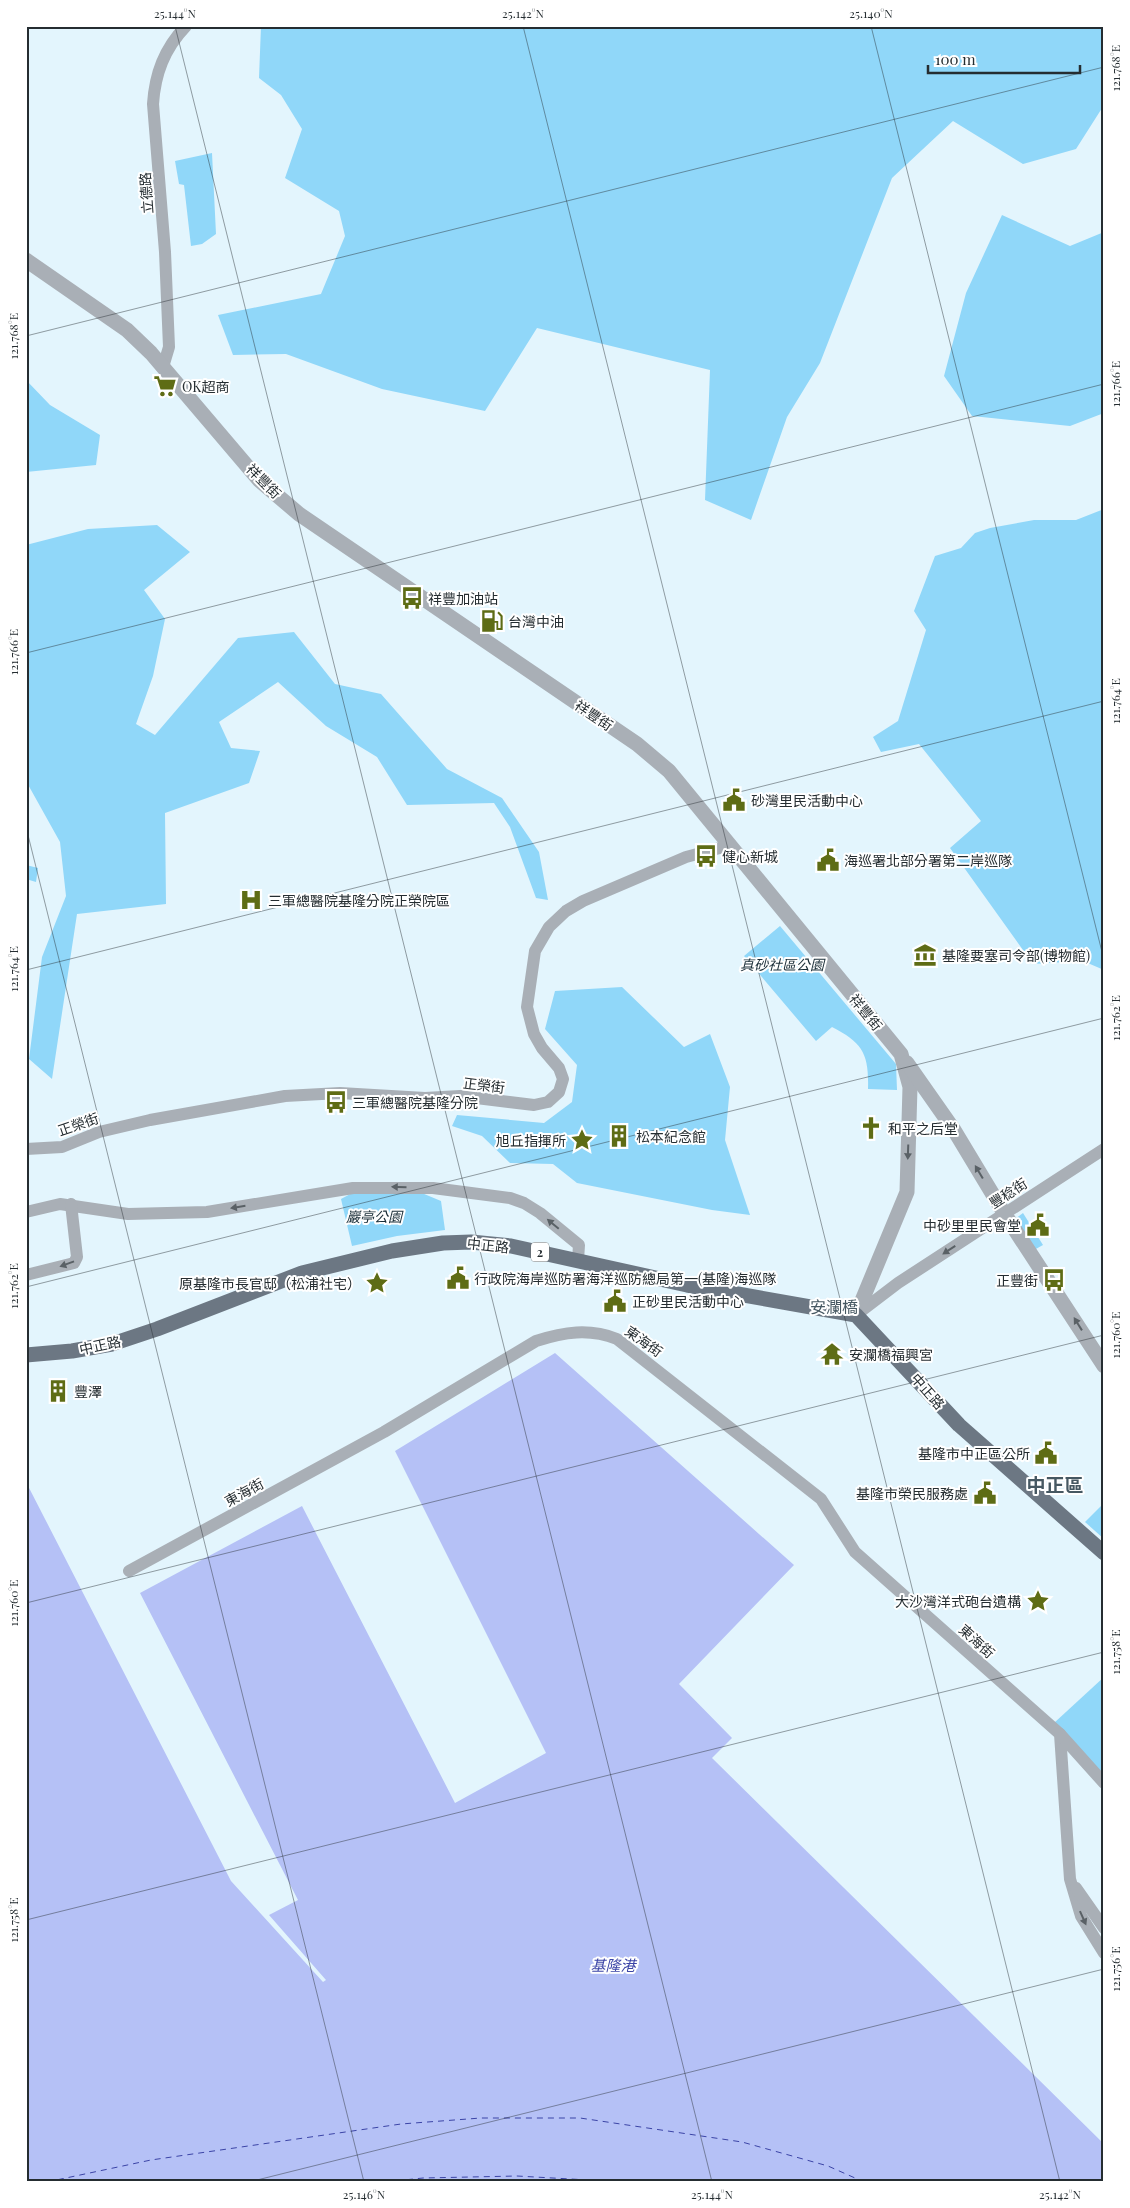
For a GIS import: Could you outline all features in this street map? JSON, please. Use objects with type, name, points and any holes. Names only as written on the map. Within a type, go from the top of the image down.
[{"type":"main road","name":"中正路","points":[[26,1356],[112,1344],[302,1274],[417,1246],[443,1243],[484,1243],[578,1260],[687,1285],[856,1315],[959,1425],[1104,1553]]},
{"type":"street","name":"立德路","points":[[164,367],[168,346],[165,252],[153,104],[155,82],[160,66],[168,49],[186,26]]},
{"type":"street","name":"祥豐街","points":[[26,260],[127,330],[164,367],[260,480],[293,509],[400,584],[637,744],[669,771],[901,1054],[910,1087],[907,1192],[856,1315]]},
{"type":"street","name":"正榮街","points":[[26,1149],[62,1147],[98,1132],[150,1120],[284,1096],[340,1093],[425,1098],[460,1096],[534,1104],[548,1102],[559,1092],[564,1079],[559,1068],[542,1048],[534,1034],[527,1007],[535,951],[549,927],[566,911],[583,901],[686,857],[731,845]]},
{"type":"street","points":[[901,1054],[933,1099],[1004,1214],[1104,1366]]},
{"type":"street","points":[[910,1103],[916,1096],[921,1095],[933,1099]]},
{"type":"street","name":"豐稔街","points":[[856,1315],[898,1283],[1104,1149]]},
{"type":"street","points":[[26,1212],[60,1204],[71,1204],[128,1214],[208,1212],[353,1188],[433,1188],[510,1198],[524,1203],[540,1213],[579,1246],[578,1260]]},
{"type":"street","points":[[26,1275],[74,1263],[77,1257],[71,1204]]},
{"type":"street","name":"東海街","points":[[129,1571],[384,1432],[536,1341],[564,1333],[604,1334],[628,1346],[821,1499],[855,1552],[1060,1734],[1104,1784]]},
{"type":"street","points":[[1060,1734],[1065,1778],[1070,1879],[1081,1916],[1104,1953]]},
{"type":"street","points":[[1065,1778],[1067,1772],[1075,1765],[1087,1765]]},
{"type":"street","points":[[1070,1879],[1104,1928]]},
{"type":"green space","points":[[261,26],[1104,26],[1104,105],[1076,149],[1023,164],[953,121],[892,178],[820,363],[787,417],[751,520],[705,500],[710,370],[537,328],[485,411],[382,389],[286,354],[233,355],[218,315],[321,294],[345,236],[339,211],[285,178],[302,129],[281,95],[259,78]]},
{"type":"green space","points":[[212,153],[216,234],[202,244],[191,246],[184,185],[179,184],[175,161]]},
{"type":"green space","points":[[1002,215],[1070,246],[1104,232],[1104,413],[1070,426],[972,416],[944,376],[966,293]]},
{"type":"green space","points":[[26,380],[50,405],[100,435],[96,465],[26,472]]},
{"type":"green space","points":[[1104,509],[1104,970],[1083,961],[1033,964],[950,848],[981,821],[919,744],[881,752],[873,737],[898,721],[926,630],[914,611],[935,556],[961,548],[975,533],[990,528],[1034,520],[1076,520]]},
{"type":"green space","points":[[157,525],[190,552],[144,590],[165,619],[153,676],[136,724],[155,735],[238,638],[294,632],[335,684],[381,694],[447,769],[502,798],[539,852],[548,900],[536,898],[510,827],[494,803],[407,805],[377,757],[326,726],[278,682],[219,722],[231,748],[260,751],[249,783],[165,813],[166,904],[77,914],[52,1079],[29,1059],[42,957],[66,896],[60,842],[26,781],[26,545],[88,529]]},
{"type":"green space","points":[[26,865],[38,868],[36,882],[26,879]]},
{"type":"green space","name":"真砂社區公園","points":[[780,926],[896,1064],[897,1090],[868,1089],[865,1058],[857,1044],[832,1027],[816,1041],[744,956]]},
{"type":"green space","points":[[622,987],[684,1047],[710,1034],[730,1087],[725,1140],[750,1215],[712,1210],[577,1183],[553,1164],[510,1163],[482,1136],[452,1126],[457,1115],[544,1123],[572,1102],[577,1065],[545,1029],[555,991]]},
{"type":"green space","name":"巖亭公園","points":[[417,1191],[441,1201],[445,1230],[397,1236],[352,1246],[341,1199],[354,1192]]},
{"type":"green space","points":[[1023,1213],[1043,1245],[1034,1250],[1015,1219]]},
{"type":"green space","points":[[1104,1503],[1104,1539],[1085,1522]]},
{"type":"green space","points":[[1104,1677],[1104,1778],[1054,1723]]},
{"type":"water","name":"基隆港","points":[[555,1353],[794,1565],[679,1684],[732,1738],[712,1758],[1104,2144],[1104,2182],[26,2182],[26,1482],[231,1881],[323,1982],[326,1980],[269,1915],[298,1900],[140,1593],[302,1506],[455,1803],[546,1753],[395,1451]]},
{"type":"ferry route","points":[[47,2182],[151,2160],[401,2124],[481,2118],[580,2118],[742,2142],[828,2166],[864,2182]]},
{"type":"ferry route","points":[[385,2182],[423,2178],[517,2176],[624,2182]]},
{"type":"place","name":"OK超商","points":[[165,386]]},
{"type":"place","name":"祥豐加油站","points":[[412,598]]},
{"type":"place","name":"台灣中油","points":[[492,621]]},
{"type":"place","name":"砂灣里民活動中心","points":[[734,800]]},
{"type":"place","name":"健心新城","points":[[706,856]]},
{"type":"place","name":"海巡署北部分署第二岸巡隊","points":[[828,860]]},
{"type":"place","name":"三軍總醫院基隆分院正榮院區","points":[[251,900]]},
{"type":"place","name":"基隆要塞司令部(博物館)","points":[[925,955]]},
{"type":"place","name":"三軍總醫院基隆分院","points":[[336,1102]]},
{"type":"place","name":"和平之后堂","points":[[871,1128]]},
{"type":"place","name":"松本紀念館","points":[[619,1136]]},
{"type":"place","name":"旭丘指揮所","points":[[582,1140]]},
{"type":"place","name":"中砂里里民會堂","points":[[1038,1225]]},
{"type":"place","name":"行政院海岸巡防署海洋巡防總局第一(基隆)海巡隊","points":[[458,1278]]},
{"type":"place","name":"正豐街","points":[[1054,1280]]},
{"type":"place","name":"原基隆市長官邸（松浦社宅）","points":[[377,1283]]},
{"type":"place","name":"正砂里民活動中心","points":[[615,1301]]},
{"type":"place","name":"安瀾橋福興宮","points":[[832,1354]]},
{"type":"place","name":"豐澤","points":[[58,1391]]},
{"type":"place","name":"基隆市中正區公所","points":[[1046,1453]]},
{"type":"place","name":"基隆市榮民服務處","points":[[985,1493]]},
{"type":"place","name":"大沙灣洋式砲台遺構","points":[[1038,1601]]},
{"type":"district","name":"安瀾橋","points":[[834,1306]]},
{"type":"district","name":"中正區","points":[[1055,1484]]}]
